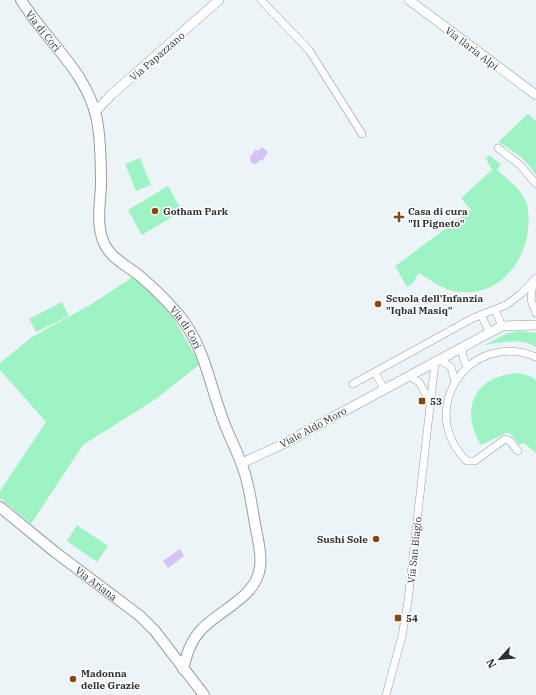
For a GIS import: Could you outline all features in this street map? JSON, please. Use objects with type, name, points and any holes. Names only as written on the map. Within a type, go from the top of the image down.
[{"type":"main road","name":"Via di Cori","points":[[21,0],[33,17],[72,64],[85,87],[95,112],[101,170],[100,226],[104,243],[116,258],[160,295],[187,326],[204,359],[220,413],[242,463],[247,481],[260,551],[259,573],[253,585],[246,594],[199,632],[189,648],[183,669]]},
{"type":"main road","name":"Via Ariana","points":[[0,506],[55,552],[140,616],[155,631],[204,695]]},
{"type":"street","name":"Via Papazzano","points":[[95,112],[111,95],[219,0]]},
{"type":"street","points":[[261,0],[309,50],[362,134]]},
{"type":"street","name":"Via Ilaria Alpi","points":[[409,0],[536,95]]},
{"type":"street","points":[[498,148],[520,165],[536,184]]},
{"type":"street","points":[[353,384],[481,315],[511,302],[535,280]]},
{"type":"street","points":[[535,280],[531,300],[536,312]]},
{"type":"street","points":[[495,310],[502,326],[536,325]]},
{"type":"street","points":[[481,315],[490,333]]},
{"type":"street","name":"Viale Aldo Moro","points":[[242,463],[283,444],[502,326]]},
{"type":"street","points":[[462,347],[463,357],[468,366]]},
{"type":"street","points":[[518,451],[510,441],[504,439],[475,461],[468,462],[453,441],[448,423],[448,398],[455,382],[468,366],[481,357],[498,352],[518,352],[536,357]]},
{"type":"street","points":[[437,360],[451,367],[455,382]]},
{"type":"street","name":"Via San Biagio","points":[[386,695],[408,607],[429,403],[437,360]]},
{"type":"street","points":[[375,372],[384,389]]},
{"type":"street","name":"Via San Biagio","points":[[408,376],[416,379],[421,384],[429,403]]},
{"type":"green space","points":[[528,114],[536,121],[536,175],[528,164],[519,156],[498,142]]},
{"type":"green space","points":[[489,155],[501,164],[497,170],[518,189],[527,204],[529,220],[527,237],[522,252],[514,266],[504,278],[492,286],[477,291],[460,292],[449,290],[419,273],[412,284],[407,287],[395,266],[471,210],[461,198],[492,170],[486,159]]},
{"type":"green space","name":"Gotham Park","points":[[140,158],[151,185],[136,191],[125,164]]},
{"type":"green space","name":"Gotham Park","points":[[168,186],[182,211],[142,235],[128,210]]},
{"type":"green space","points":[[133,277],[157,296],[171,314],[200,364],[156,399],[83,445],[31,524],[0,498],[0,491],[46,422],[0,370],[0,363],[32,337],[90,305]]},
{"type":"green space","points":[[62,302],[69,316],[36,332],[29,319]]},
{"type":"green space","points":[[520,331],[536,333],[536,347],[517,341],[484,345],[508,333]]},
{"type":"green space","points":[[517,373],[530,376],[536,380],[536,453],[524,443],[519,445],[510,433],[506,433],[481,445],[471,419],[475,397],[481,388],[491,380],[502,375]]},
{"type":"green space","points":[[77,525],[108,546],[97,562],[67,541]]},
{"type":"shaded area","points":[[262,147],[268,152],[262,161],[260,160],[256,164],[251,163],[250,157],[256,149],[258,151]]},
{"type":"shaded area","points":[[180,549],[184,556],[168,568],[163,561]]},
{"type":"place","name":"Gotham Park","points":[[155,211]]},
{"type":"place","name":"Casa di cura \"Il Pigneto\"","points":[[399,217]]},
{"type":"place","name":"Scuola dell'Infanzia \"Iqbal Masiq\"","points":[[378,304]]},
{"type":"place","name":"53","points":[[422,401]]},
{"type":"place","name":"Sushi Sole","points":[[376,539]]},
{"type":"place","name":"54","points":[[398,618]]},
{"type":"place","name":"Madonna delle Grazie","points":[[73,679]]}]
